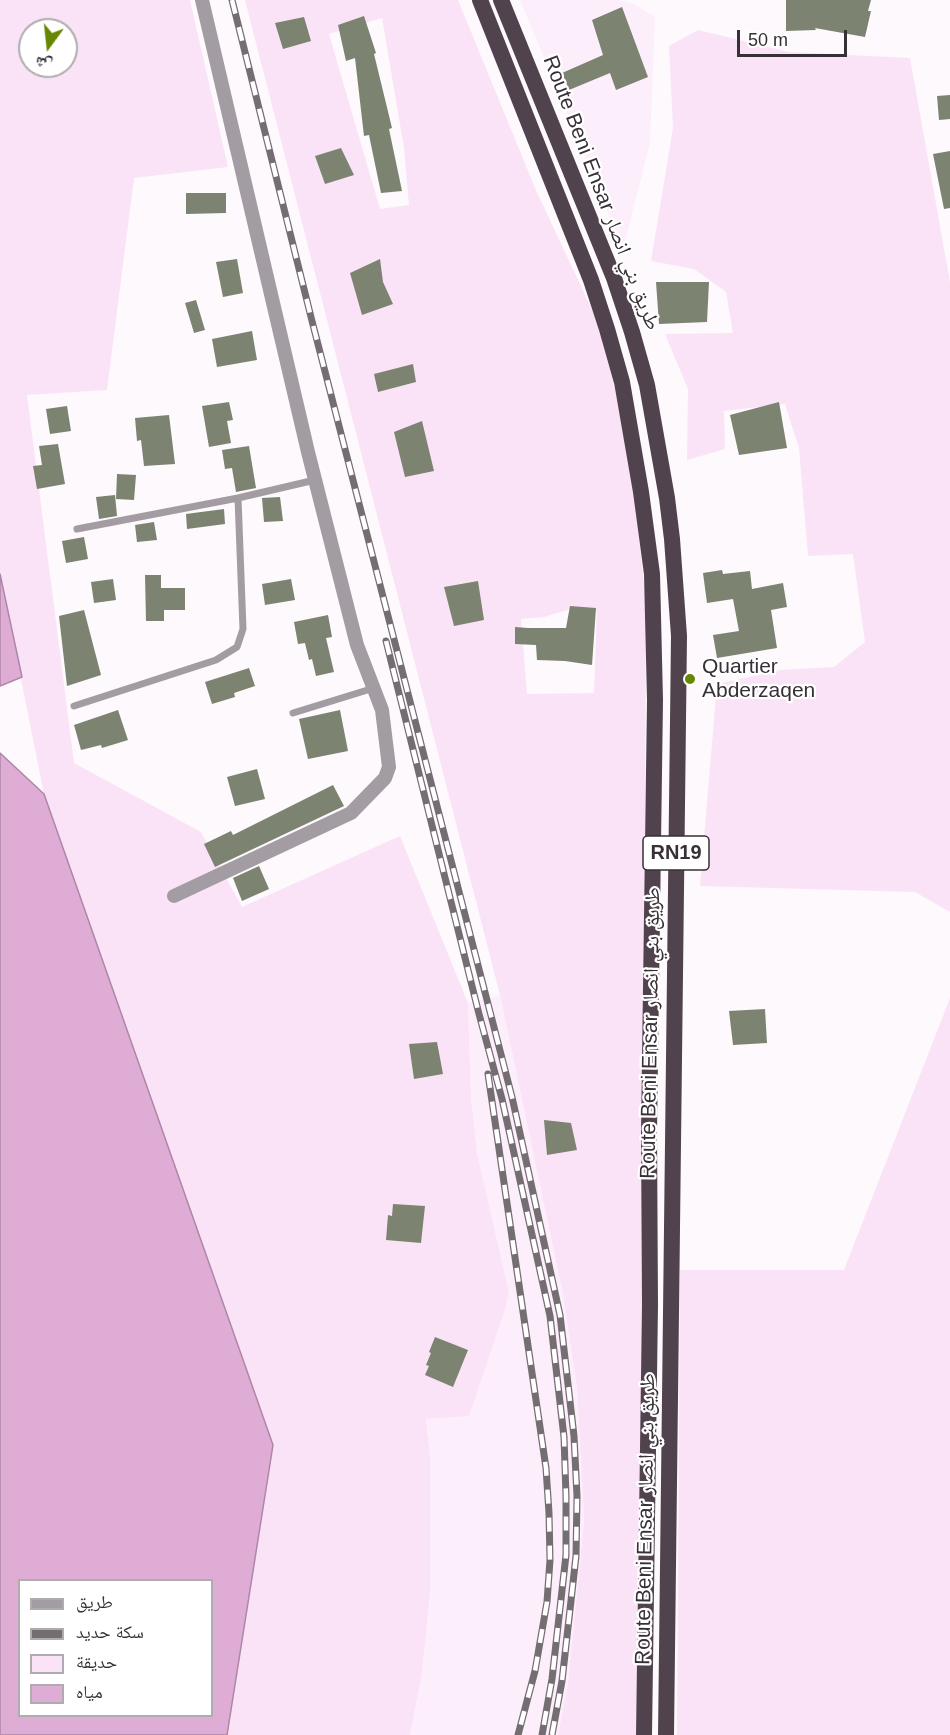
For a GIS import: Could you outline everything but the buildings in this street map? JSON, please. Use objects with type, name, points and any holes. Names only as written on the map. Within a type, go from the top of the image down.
[{"type":"highway","name":"Route Beni Ensar طريق بني انصار","points":[[480,0],[591,280],[607,329],[622,382],[652,574],[655,700],[644,1735]]},
{"type":"highway","name":"Route Beni Ensar طريق بني انصار","points":[[501,0],[614,278],[632,332],[647,385],[672,539],[679,636],[666,1735]]},
{"type":"street","points":[[174,896],[351,813],[385,778],[389,767],[382,710],[357,645],[315,480],[202,0]]},
{"type":"lane","points":[[77,529],[238,498],[315,480]]},
{"type":"lane","points":[[74,706],[216,660],[237,647],[243,629],[238,498]]},
{"type":"lane","points":[[293,713],[374,688]]},
{"type":"shaded area","points":[[520,0],[618,0],[634,4],[655,17],[650,143],[623,249]]},
{"type":"shaded area","points":[[500,995],[563,1295],[577,1388],[584,1521],[568,1683],[558,1735],[410,1735],[422,1674],[430,1593],[430,1456],[426,1418],[509,1292],[477,1153],[471,1096],[468,1003]]},
{"type":"green space","points":[[0,0],[190,0],[228,167],[134,178],[107,390],[27,395],[74,763],[201,832],[242,907],[400,836],[468,1003],[471,1096],[477,1153],[509,1292],[469,1416],[426,1419],[430,1456],[430,1593],[422,1674],[410,1735],[227,1735],[273,1445],[44,794],[0,574]]},
{"type":"green space","points":[[245,0],[458,0],[535,188],[601,329],[631,459],[646,604],[641,1735],[558,1735],[568,1683],[584,1521],[577,1388],[563,1295],[500,995]],"holes":[[[382,18],[404,148],[409,205],[380,209],[329,34]],[[574,608],[597,611],[594,693],[527,694],[521,619],[544,617]]]},
{"type":"green space","points":[[698,30],[789,52],[910,58],[950,282],[950,912],[915,892],[700,886],[717,684],[781,670],[834,667],[865,642],[853,554],[808,556],[799,448],[785,404],[724,411],[725,449],[687,460],[688,389],[665,334],[733,333],[726,292],[694,269],[651,261],[673,128],[669,46]]},
{"type":"green space","points":[[950,998],[950,1735],[677,1735],[680,1270],[844,1270]]},
{"type":"water","points":[[0,574],[22,677],[0,686]]},
{"type":"water","points":[[0,753],[44,794],[273,1445],[227,1735],[0,1735]]},
{"type":"railway","points":[[232,0],[312,321],[512,1097],[560,1315],[574,1436],[577,1496],[576,1556],[562,1681],[552,1735]]},
{"type":"railway","points":[[386,641],[502,1099],[550,1316],[564,1437],[566,1555],[552,1679],[542,1735]]},
{"type":"railway","points":[[488,1074],[546,1468],[549,1513],[550,1560],[547,1602],[535,1671],[518,1735]]},
{"type":"place","name":"Quartier Abderzaqen","points":[[690,679]]}]
